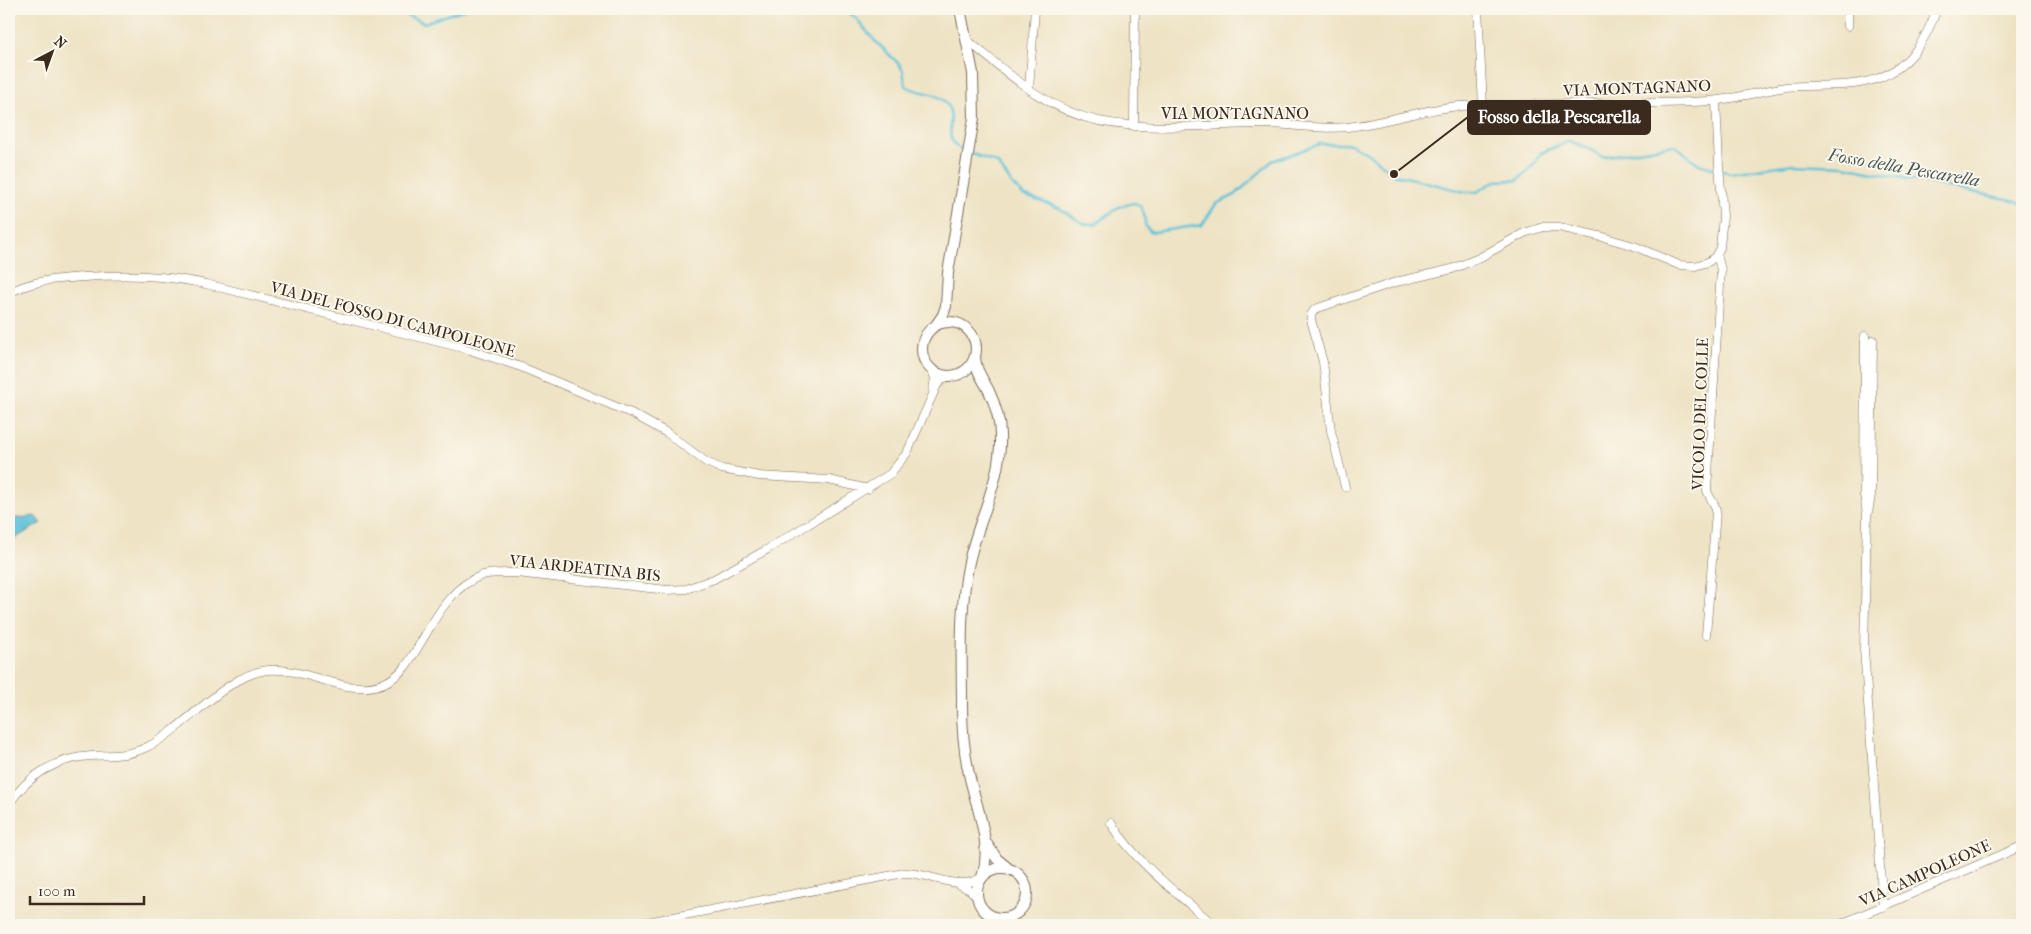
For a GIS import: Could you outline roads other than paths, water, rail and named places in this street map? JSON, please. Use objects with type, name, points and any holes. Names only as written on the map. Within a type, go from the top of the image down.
[{"type":"main road","points":[[960,9],[975,92],[974,118],[948,273],[945,311],[923,342],[923,356],[930,368],[944,375],[973,374],[983,381]]},
{"type":"main road","points":[[947,293],[950,310],[973,335],[976,349],[972,363],[956,374]]},
{"type":"main road","points":[[936,325],[949,322],[962,325]]},
{"type":"main road","points":[[975,356],[978,371],[990,394],[998,418],[1001,446],[997,474],[978,528],[965,588],[962,704],[966,757],[984,836],[986,864],[977,890],[977,897],[979,904],[996,925]]},
{"type":"main road","points":[[984,836],[997,859],[1015,871],[1025,881],[1028,895],[1023,908],[1009,921],[988,914]]},
{"type":"main road","points":[[982,877],[994,869],[1008,868]]},
{"type":"street","points":[[1029,89],[1034,9]]},
{"type":"street","points":[[1134,126],[1135,9]]},
{"type":"street","points":[[1478,9],[1483,106]]},
{"type":"street","points":[[1848,9],[1848,26]]},
{"type":"street","name":"VIA MONTAGNANO","points":[[967,40],[1029,89],[1053,105],[1074,114],[1099,121],[1134,126],[1269,124],[1333,128],[1372,124],[1439,108],[1716,100],[1788,87],[1853,84],[1879,78],[1901,66],[1912,56],[1923,41],[1937,9]]},
{"type":"street","name":"VICOLO DEL COLLE","points":[[1706,635],[1716,512],[1716,507],[1709,497],[1707,490],[1721,270],[1717,254],[1720,245],[1723,216],[1718,165],[1716,100]]},
{"type":"street","points":[[1346,487],[1331,431],[1324,368],[1311,320],[1315,309],[1396,282],[1449,270],[1479,258],[1524,233],[1543,226],[1579,231],[1631,245],[1679,264],[1692,266],[1703,264],[1711,261],[1717,254]]},
{"type":"street","name":"VIA DEL FOSSO DI CAMPOLEONE","points":[[9,293],[24,285],[39,281],[110,276],[162,276],[206,284],[467,349],[506,361],[633,414],[666,433],[706,462],[722,469],[759,476],[829,480],[868,489]]},
{"type":"street","points":[[1865,336],[1864,496],[1867,515]]},
{"type":"street","points":[[1873,340],[1871,495],[1867,515],[1864,649],[1883,907]]},
{"type":"street","points":[[930,368],[935,378],[933,392]]},
{"type":"street","name":"VIA ARDEATINA BIS","points":[[9,804],[30,780],[57,763],[84,757],[130,754],[154,744],[222,692],[254,673],[269,670],[288,671],[353,688],[386,682],[405,667],[452,596],[468,582],[482,575],[517,573],[658,590],[686,589],[708,582],[868,489],[894,470],[904,458],[933,392],[940,382],[956,374]]},
{"type":"street","points":[[1111,823],[1122,842],[1138,859],[1214,925]]},
{"type":"street","name":"VIA CAMPOLEONE","points":[[1839,925],[2022,846]]},
{"type":"street","points":[[632,925],[904,874],[917,874],[954,882],[970,883],[982,877]]},
{"type":"street","points":[[954,882],[970,890],[977,897]]},
{"type":"water","points":[[35,516],[41,523],[9,542],[9,519]]},
{"type":"waterway","name":"Fosso della Pescarella","points":[[393,9],[424,23],[465,9]]},
{"type":"waterway","name":"Fosso della Pescarella","points":[[758,9],[767,14],[787,9]]},
{"type":"waterway","name":"Fosso della Pescarella","points":[[841,9],[855,17],[873,39],[900,65],[906,86],[940,97],[944,101],[950,112],[950,131],[953,142],[957,147],[965,151]]},
{"type":"waterway","name":"Fosso della Pescarella","points":[[970,153],[997,163],[1012,184],[1023,195],[1059,208],[1084,224],[1095,224],[1119,207],[1134,203],[1142,209],[1146,227],[1154,232],[1202,225],[1216,204],[1235,195],[1272,161],[1320,144],[1351,144],[1372,156],[1394,174],[1465,192],[1477,192],[1495,181],[1518,180],[1533,166],[1541,153],[1569,141],[1590,149],[1602,157],[1674,145],[1699,164],[1730,173],[1793,164],[1844,166],[2017,201],[2022,204]]},
{"type":"place","name":"Fosso della Pescarella","points":[[1394,174]]}]
